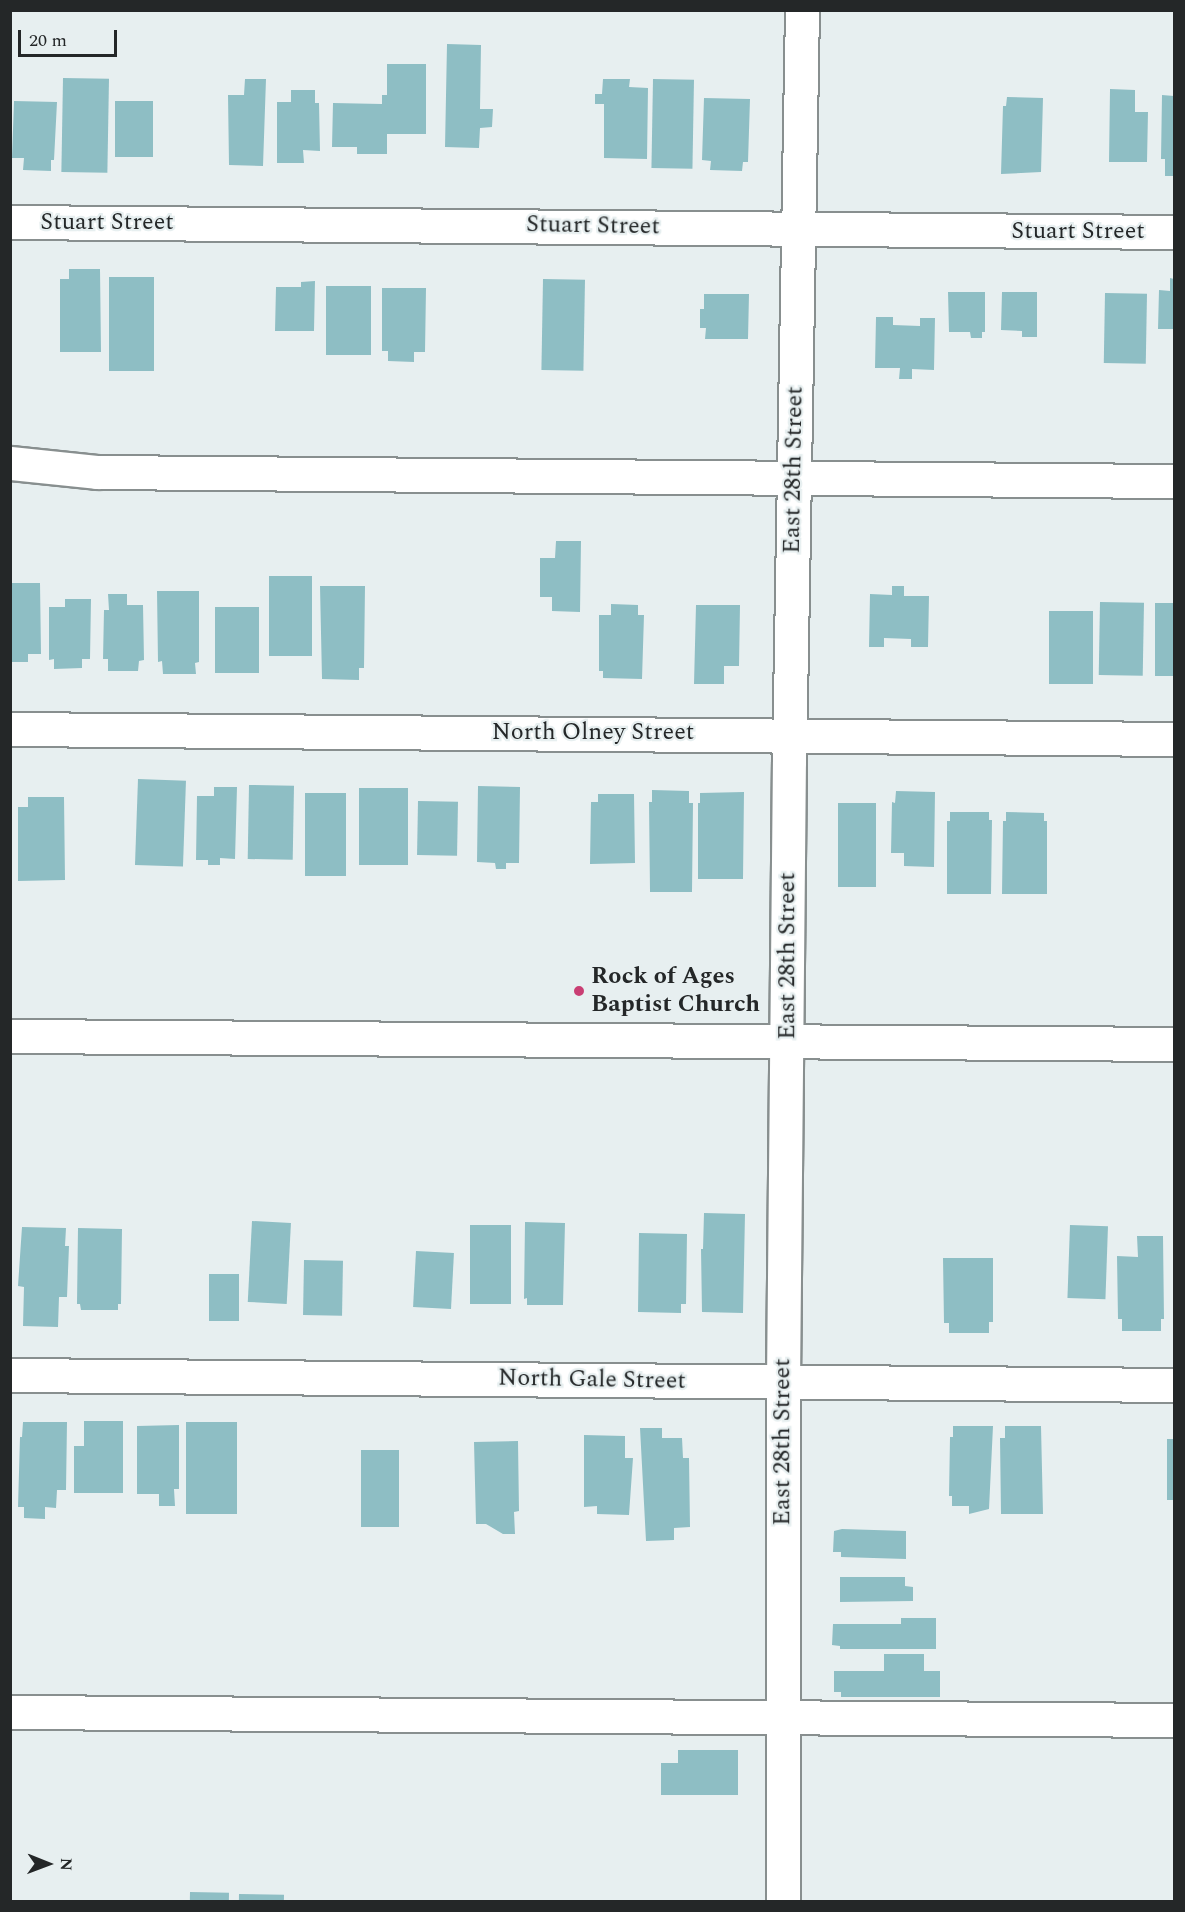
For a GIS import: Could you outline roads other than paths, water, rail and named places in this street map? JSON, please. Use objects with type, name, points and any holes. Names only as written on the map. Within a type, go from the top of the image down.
[{"type":"street","name":"East 28th Street","points":[[783,1902],[783,1382],[790,735],[802,10]]},
{"type":"street","name":"Stuart Street","points":[[10,222],[1174,232]]},
{"type":"street","points":[[10,462],[97,472],[1174,481]]},
{"type":"street","name":"North Olney Street","points":[[10,729],[1174,739]]},
{"type":"street","points":[[10,1036],[1174,1044]]},
{"type":"street","name":"North Gale Street","points":[[10,1375],[1174,1384]]},
{"type":"street","points":[[10,1712],[1174,1720]]},
{"type":"place","name":"Rock of Ages Baptist Church","points":[[579,991]]}]
